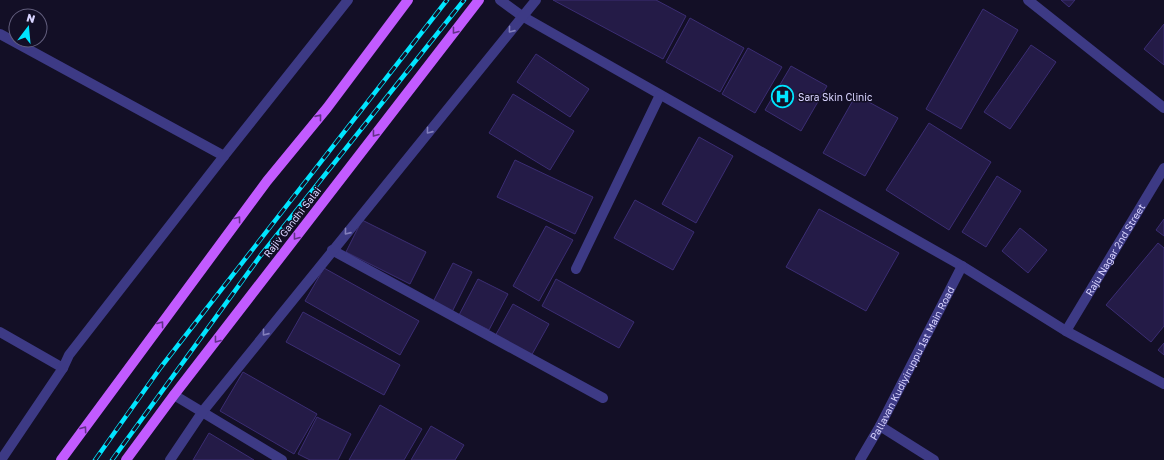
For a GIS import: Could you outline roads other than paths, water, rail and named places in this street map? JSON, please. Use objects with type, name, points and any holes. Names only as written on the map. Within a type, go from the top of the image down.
[{"type":"main road","points":[[61,460],[262,188],[326,108],[408,0]]},
{"type":"main road","name":"Rajiv Gandhi Salai","points":[[126,460],[174,395],[478,0]]},
{"type":"street","points":[[1,460],[63,368],[69,355],[348,0]]},
{"type":"street","points":[[500,0],[522,16],[962,266],[1066,331],[1164,384]]},
{"type":"street","points":[[170,460],[203,411],[536,0]]},
{"type":"street","points":[[1028,0],[1164,108]]},
{"type":"street","points":[[0,34],[224,156]]},
{"type":"street","points":[[576,270],[660,95]]},
{"type":"street","name":"Raju Nagar 2nd Street","points":[[1066,331],[1164,168]]},
{"type":"street","points":[[332,250],[603,398]]},
{"type":"street","name":"Pallavan Kudiyiruppu 1st Main Road","points":[[860,460],[880,426],[962,266]]},
{"type":"street","points":[[0,332],[63,368]]},
{"type":"street","points":[[174,395],[203,411],[282,460]]},
{"type":"street","points":[[880,426],[934,460]]},
{"type":"railway","points":[[95,460],[161,367],[447,0]]},
{"type":"railway","points":[[112,460],[261,255],[464,0]]},
{"type":"place","name":"Sara Skin Clinic","points":[[783,97]]}]
